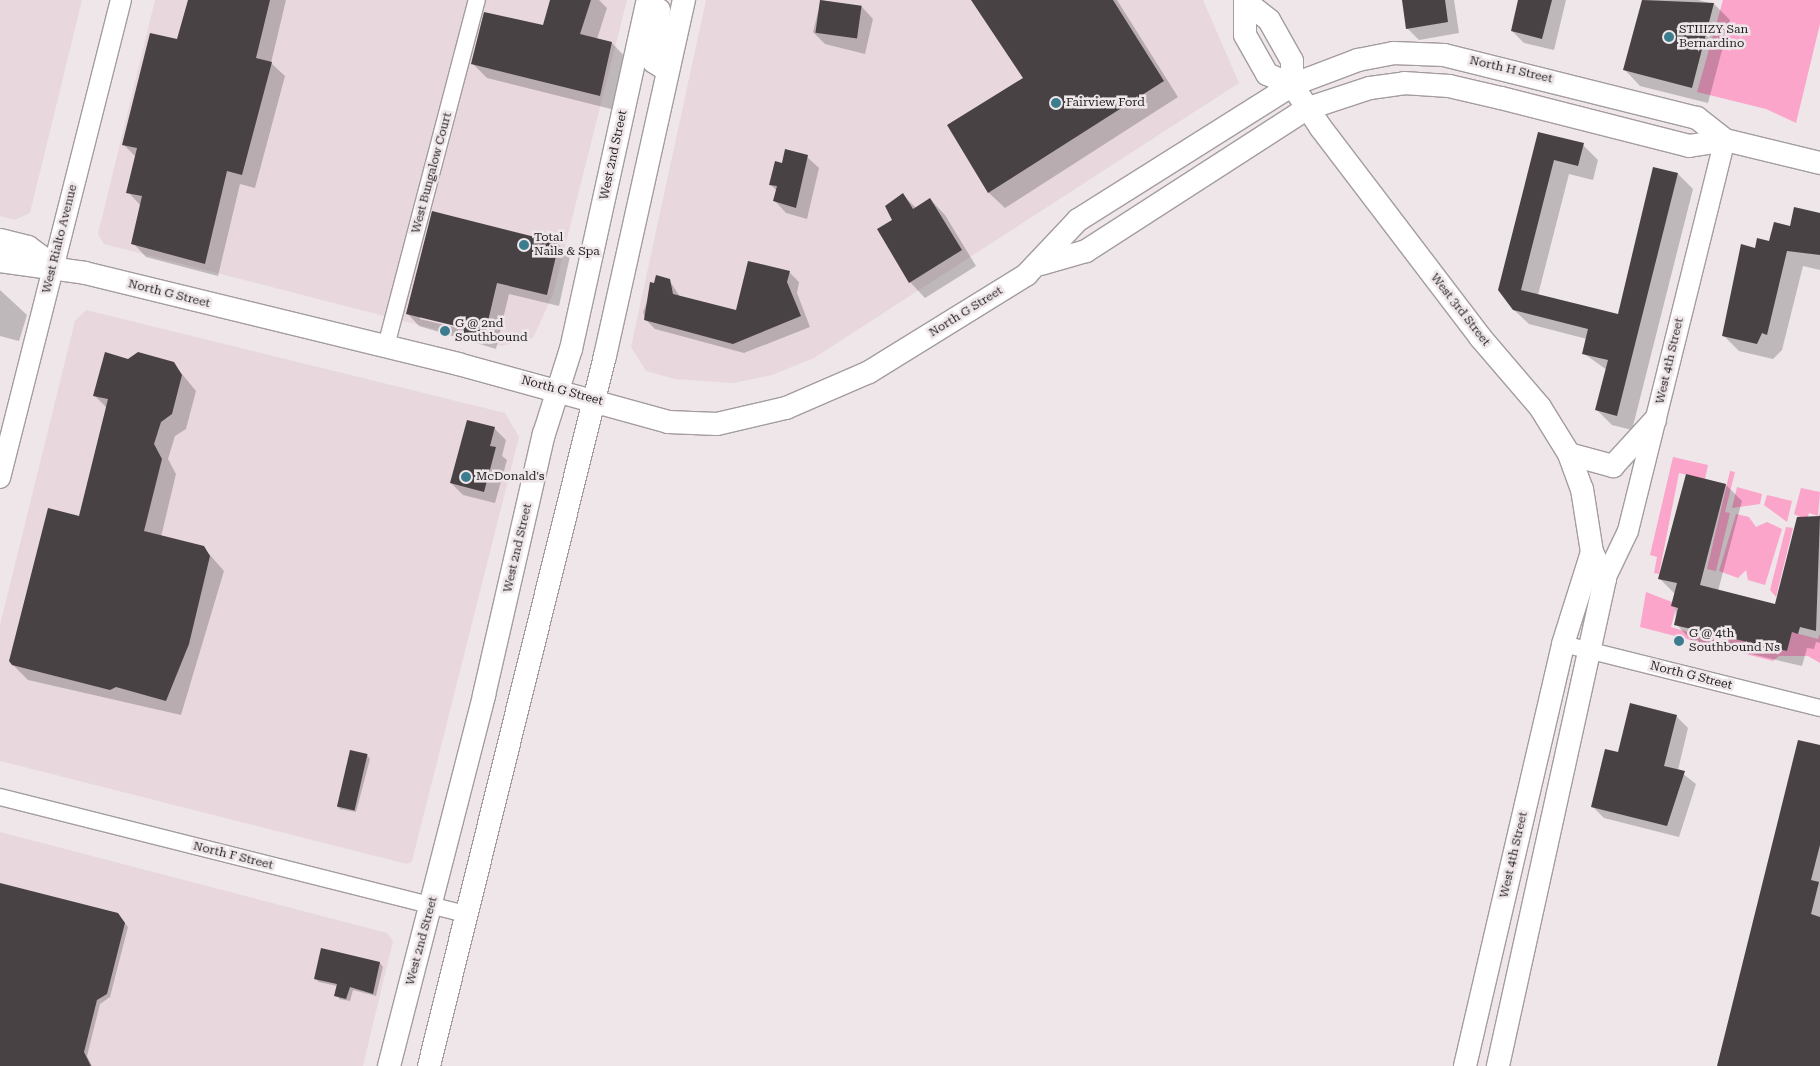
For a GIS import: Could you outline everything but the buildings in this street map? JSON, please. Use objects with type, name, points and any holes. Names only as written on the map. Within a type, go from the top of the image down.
[{"type":"main road","name":"West 2nd Street","points":[[389,1066],[431,906],[544,434],[558,390],[648,0]]},
{"type":"main road","points":[[660,0],[654,62],[667,70]]},
{"type":"main road","points":[[429,1066],[592,399],[684,0]]},
{"type":"main road","name":"West 3rd Street","points":[[1246,1],[1269,20],[1292,61],[1292,85],[1306,109],[1480,337],[1540,407],[1569,454],[1582,489],[1592,552],[1605,578]]},
{"type":"main road","name":"North H Street","points":[[1292,85],[1358,60],[1393,53],[1444,55],[1697,118],[1725,140]]},
{"type":"main road","name":"North H Street","points":[[1306,109],[1370,88],[1404,83],[1448,86],[1689,146],[1725,140],[1820,163]]},
{"type":"main road","name":"North G Street","points":[[1041,264],[1078,220],[1292,85]]},
{"type":"main road","name":"North G Street","points":[[54,266],[386,346],[592,399],[668,422],[717,424],[760,416],[821,396],[869,372],[1041,264],[1086,251],[1306,109]]},
{"type":"main road","points":[[0,240],[28,248],[54,266]]},
{"type":"main road","points":[[0,261],[24,267],[54,266]]},
{"type":"main road","points":[[1569,454],[1613,466],[1655,420]]},
{"type":"main road","name":"West 3rd Street","points":[[1563,644],[1592,552]]},
{"type":"main road","points":[[1498,1066],[1591,651],[1605,578]]},
{"type":"main road","name":"West 4th Street","points":[[1465,1066],[1563,644]]},
{"type":"street","name":"West Rialto Avenue","points":[[0,478],[121,0]]},
{"type":"street","name":"West Bungalow Court","points":[[386,346],[477,0]]},
{"type":"street","name":"West 4th Street","points":[[1605,578],[1628,531],[1725,140]]},
{"type":"street","name":"North G Street","points":[[1563,644],[1820,708]]},
{"type":"street","name":"North F Street","points":[[0,797],[466,914]]},
{"type":"shaded area","points":[[0,0],[82,0],[30,213],[15,220],[0,216]]},
{"type":"shaded area","points":[[155,0],[627,0],[553,294],[533,338],[501,346],[104,244],[98,234]]},
{"type":"shaded area","points":[[706,0],[1203,0],[1239,83],[814,358],[772,375],[733,383],[675,379],[646,371],[631,347]]},
{"type":"shaded area","points":[[1723,0],[1820,0],[1820,24],[1796,123],[1766,109],[1697,92]]},
{"type":"shaded area","points":[[86,310],[505,413],[519,437],[412,861],[407,864],[0,761],[0,625],[75,321]]},
{"type":"shaded area","points":[[1673,457],[1708,465],[1705,479],[1679,473],[1659,574],[1654,573],[1657,557],[1650,555]]},
{"type":"shaded area","points":[[1730,471],[1735,472],[1725,512],[1730,513],[1716,571],[1707,569]]},
{"type":"shaded area","points":[[1737,487],[1762,494],[1760,504],[1732,508]]},
{"type":"shaded area","points":[[1801,488],[1820,492],[1818,516],[1809,513],[1807,520],[1794,514]]},
{"type":"shaded area","points":[[1767,495],[1792,501],[1787,522],[1764,505]]},
{"type":"shaded area","points":[[1736,514],[1749,517],[1756,527],[1767,522],[1782,529],[1765,585],[1748,580],[1746,570],[1738,578],[1719,571]]},
{"type":"shaded area","points":[[1786,527],[1793,528],[1776,597],[1770,590]]},
{"type":"shaded area","points":[[1646,592],[1672,602],[1676,608],[1671,627],[1708,638],[1710,633],[1787,651],[1792,632],[1818,639],[1820,634],[1820,663],[1808,656],[1779,656],[1773,661],[1640,627]]},
{"type":"shaded area","points":[[0,832],[387,933],[393,941],[363,1066],[0,1066]]},
{"type":"place","name":"STIIIZY San Bernardino","points":[[1669,37]]},
{"type":"place","name":"Fairview Ford","points":[[1056,103]]},
{"type":"place","name":"Total Nails & Spa","points":[[524,245]]},
{"type":"place","name":"G @ 2nd Southbound","points":[[445,331]]},
{"type":"place","name":"McDonald's","points":[[466,477]]},
{"type":"place","name":"G @ 4th Southbound Ns","points":[[1679,641]]}]
